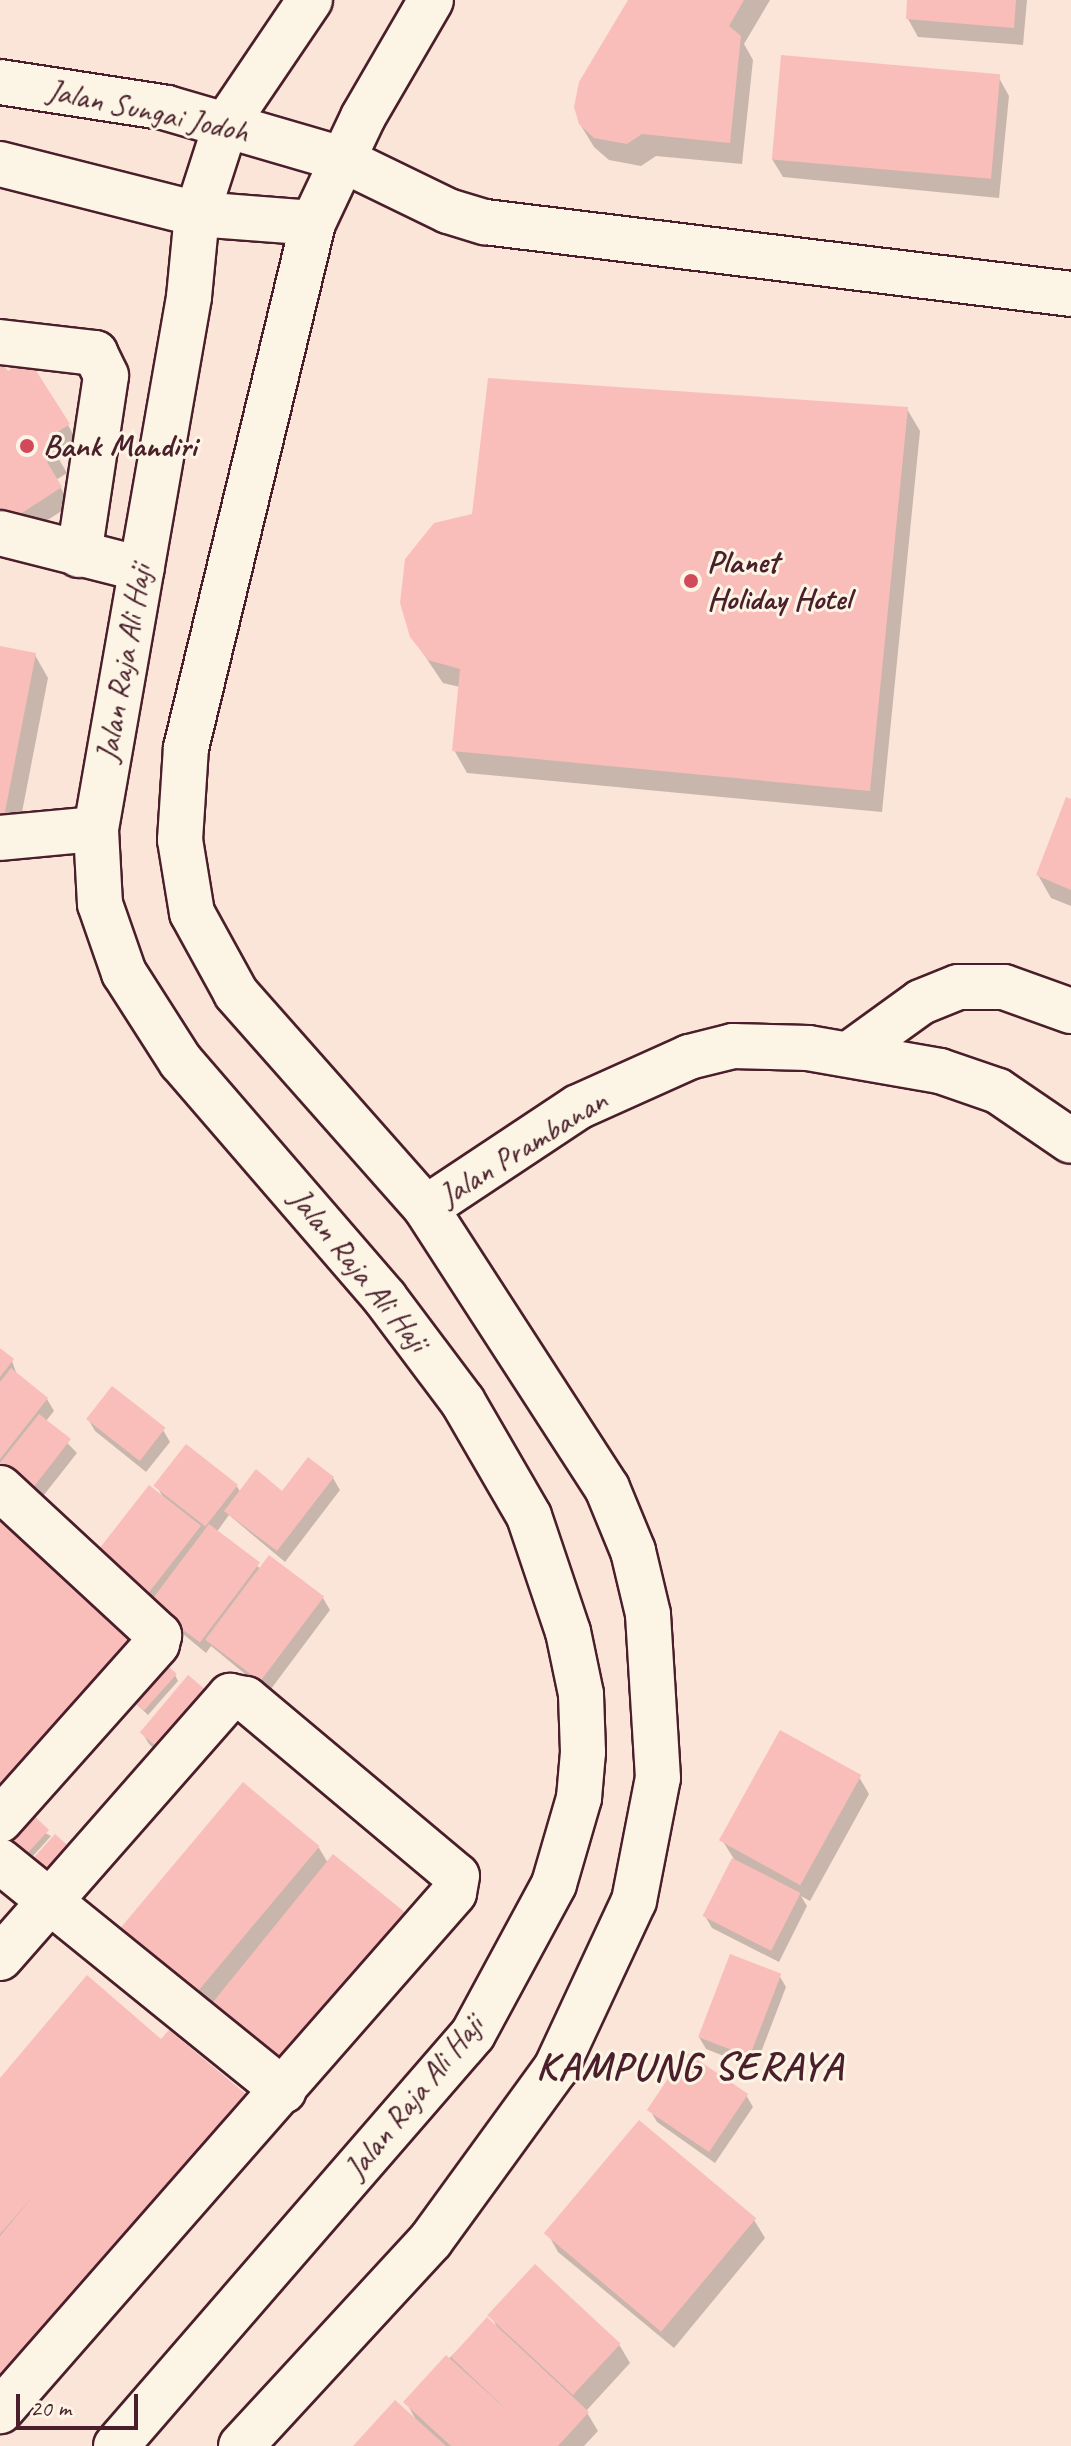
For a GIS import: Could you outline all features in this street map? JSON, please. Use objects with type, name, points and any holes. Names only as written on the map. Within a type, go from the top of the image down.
[{"type":"main road","name":"Jalan Raja Ali Haji","points":[[116,2446],[473,2034],[554,1884],[579,1798],[583,1752],[581,1694],[568,1632],[529,1516],[463,1402],[308,1204],[181,1062],[124,973],[100,904],[96,829],[189,297],[197,214],[226,124],[310,0]]},
{"type":"main road","points":[[241,2446],[431,2240],[556,2068],[634,1901],[650,1835],[658,1778],[654,1657],[633,1551],[607,1488],[426,1208],[236,993],[192,913],[180,840],[186,748],[313,223],[341,159],[431,0]]},
{"type":"main road","name":"Jalan Sungai Jodoh","points":[[0,82],[167,108],[226,124],[341,159],[448,211],[485,222],[1071,294]]},
{"type":"main road","points":[[0,164],[197,214],[313,223]]},
{"type":"main road","points":[[0,342],[95,353],[106,376],[79,555]]},
{"type":"main road","points":[[0,533],[141,569]]},
{"type":"main road","points":[[0,838],[96,829]]},
{"type":"main road","points":[[849,1054],[921,1002],[958,987],[1004,987],[1071,1011]]},
{"type":"main road","name":"Jalan Prambanan","points":[[426,1208],[578,1107],[689,1057],[733,1046],[767,1044],[849,1054],[940,1071],[998,1091],[1071,1141]]},
{"type":"main road","points":[[0,1488],[159,1635],[157,1644],[0,1820]]},
{"type":"main road","points":[[0,1958],[225,1699],[235,1695],[246,1699],[457,1876],[454,1893],[284,2091],[0,2411]]},
{"type":"main road","points":[[0,1861],[47,1903],[284,2091]]},
{"type":"building","points":[[628,0],[744,0],[729,26],[741,36],[730,143],[642,134],[627,144],[594,138],[579,124],[574,107],[579,82]]},
{"type":"building","points":[[907,0],[1016,0],[1014,28],[906,19]]},
{"type":"building","points":[[781,55],[1000,74],[991,179],[772,160]]},
{"type":"building","name":"Bank Mandiri","points":[[28,358],[70,424],[48,438],[59,455],[47,462],[62,487],[0,527],[0,360],[8,371]]},
{"type":"building","name":"Planet Holiday Hotel","points":[[488,378],[908,407],[870,791],[452,751],[460,669],[428,660],[410,637],[400,603],[405,559],[434,523],[472,514]]},
{"type":"building","points":[[0,646],[36,653],[4,817],[0,816]]},
{"type":"building","points":[[1066,797],[1071,799],[1071,890],[1036,875]]},
{"type":"building","points":[[0,1348],[14,1359],[0,1377]]},
{"type":"building","points":[[11,1368],[48,1398],[0,1459],[0,1382]]},
{"type":"building","points":[[112,1386],[166,1428],[140,1461],[86,1419]]},
{"type":"building","points":[[39,1414],[71,1439],[28,1494],[0,1471],[0,1463]]},
{"type":"building","points":[[186,1444],[238,1485],[205,1526],[153,1486]]},
{"type":"building","points":[[308,1457],[334,1477],[277,1551],[224,1511],[256,1469],[282,1491]]},
{"type":"building","points":[[149,1485],[201,1526],[146,1596],[94,1555]]},
{"type":"building","points":[[0,1514],[143,1637],[0,1806]]},
{"type":"building","points":[[209,1524],[260,1563],[200,1642],[149,1604]]},
{"type":"building","points":[[269,1555],[324,1597],[260,1681],[205,1640]]},
{"type":"building","points":[[159,1658],[177,1674],[144,1710],[126,1694]]},
{"type":"building","points":[[188,1675],[213,1696],[165,1754],[140,1732]]},
{"type":"building","points":[[780,1730],[861,1775],[800,1885],[719,1840]]},
{"type":"building","points":[[243,1782],[320,1846],[197,1992],[121,1928]]},
{"type":"building","points":[[26,1808],[49,1830],[20,1861],[0,1843]]},
{"type":"building","points":[[55,1834],[82,1858],[52,1892],[25,1867]]},
{"type":"building","points":[[333,1854],[412,1918],[288,2072],[208,2008]]},
{"type":"building","points":[[732,1858],[801,1893],[771,1951],[702,1916]]},
{"type":"building","points":[[730,1954],[781,1974],[749,2057],[698,2037]]},
{"type":"building","points":[[87,1975],[161,2039],[169,2030],[247,2095],[0,2397],[0,2236],[36,2193],[0,2234],[0,2078]]},
{"type":"building","points":[[686,2052],[748,2094],[709,2152],[647,2110]]},
{"type":"building","points":[[639,2120],[756,2218],[661,2332],[544,2233]]},
{"type":"building","points":[[535,2264],[621,2344],[573,2395],[487,2315]]},
{"type":"building","points":[[487,2317],[589,2412],[558,2446],[451,2446],[403,2402],[446,2355],[511,2414],[451,2357]]},
{"type":"building","points":[[395,2400],[446,2446],[353,2446]]},
{"type":"place","name":"Bank Mandiri","points":[[27,446]]},
{"type":"place","name":"Planet Holiday Hotel","points":[[691,581]]},
{"type":"district","name":"KAMPUNG SERAYA","points":[[690,2066]]}]
